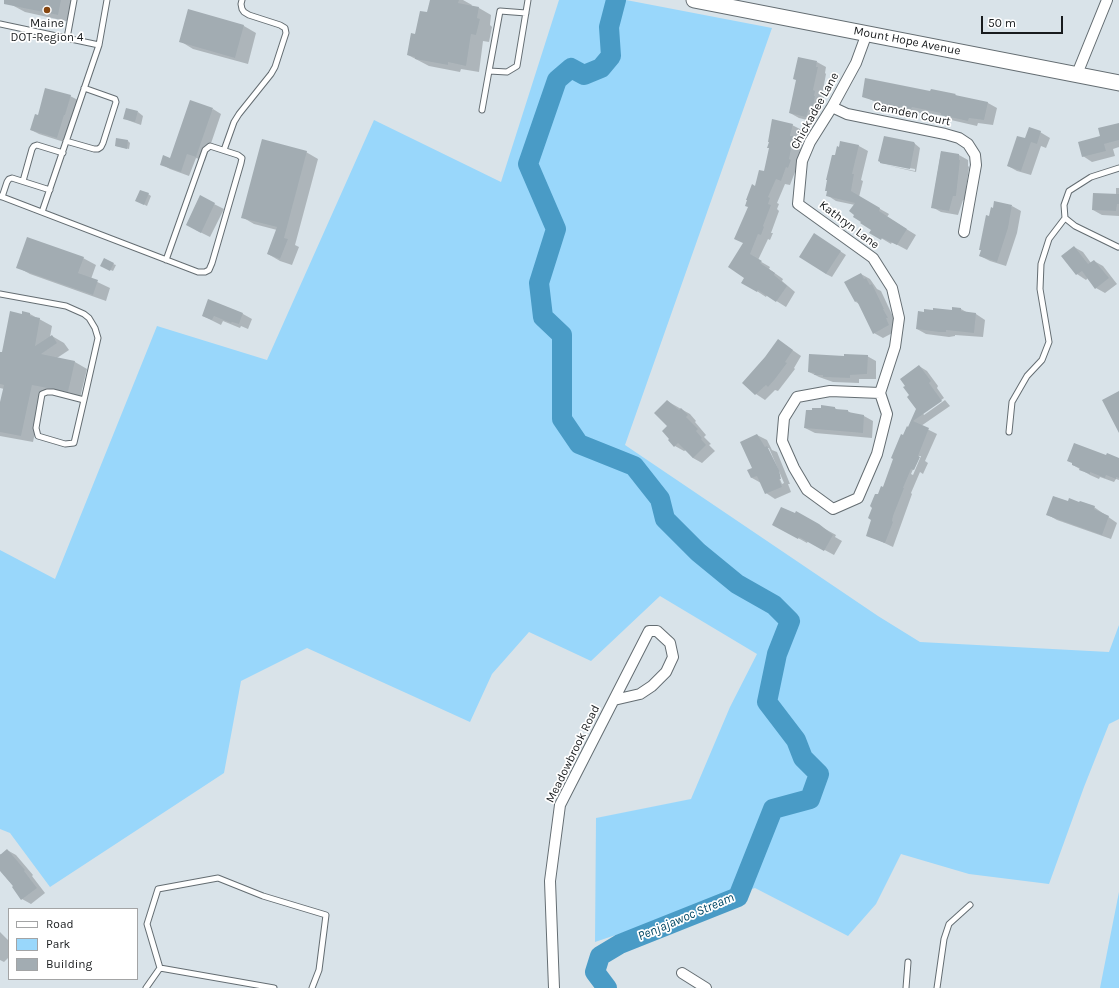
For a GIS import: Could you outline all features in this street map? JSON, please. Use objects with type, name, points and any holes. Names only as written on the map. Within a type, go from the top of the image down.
[{"type":"street","name":"Mount Hope Avenue","points":[[694,0],[1119,83]]},
{"type":"street","points":[[1078,74],[1107,0]]},
{"type":"street","name":"Chickadee Lane","points":[[798,204],[802,161],[810,142],[832,107],[856,63],[867,33]]},
{"type":"street","name":"Camden Court","points":[[832,107],[847,114],[945,134],[959,138],[968,144],[975,155],[976,164],[964,232]]},
{"type":"street","name":"Kathryn Lane","points":[[798,204],[873,258],[892,288],[899,318],[895,347],[880,393]]},
{"type":"street","points":[[830,391],[880,393],[887,414],[876,454],[858,498],[832,509],[807,490],[794,468],[782,441],[784,418],[798,398],[830,391]]},
{"type":"street","name":"Meadowbrook Road","points":[[554,988],[550,881],[560,805],[649,630],[657,631],[670,643],[673,657],[666,672],[652,686],[640,694],[614,700]]},
{"type":"street","points":[[682,973],[706,988]]},
{"type":"lane","points":[[67,38],[74,0]]},
{"type":"lane","points":[[42,212],[99,45],[107,0]]},
{"type":"lane","points":[[224,150],[234,122],[275,67],[286,33],[285,28],[280,25],[244,12],[242,9],[242,0]]},
{"type":"lane","points":[[489,71],[507,72],[517,66],[528,0]]},
{"type":"lane","points":[[482,110],[500,10],[526,13]]},
{"type":"lane","points":[[0,24],[99,45]]},
{"type":"lane","points":[[66,141],[94,149],[101,148],[103,144],[116,102],[115,99],[84,88]]},
{"type":"lane","points":[[23,181],[32,148],[34,146],[37,145],[63,153]]},
{"type":"lane","points":[[50,190],[12,178],[9,179],[1,196],[166,260],[198,272],[205,272],[209,270],[212,263],[241,163],[242,158],[238,155],[210,146],[205,150],[166,260]]},
{"type":"lane","points":[[1009,432],[1012,402],[1027,376],[1042,360],[1049,342],[1046,317],[1040,289],[1041,264],[1050,239],[1065,218],[1064,205],[1069,191],[1091,177],[1119,168]]},
{"type":"lane","points":[[1065,218],[1075,226],[1118,247]]},
{"type":"lane","points":[[0,294],[66,306],[84,314],[89,318],[95,328],[98,338],[84,400],[74,443],[65,444],[38,436],[36,428],[42,394],[53,392],[84,400]]},
{"type":"lane","points":[[160,968],[147,924],[158,889],[218,878],[263,896],[326,915],[319,970],[312,988]]},
{"type":"lane","points":[[937,988],[946,934],[950,924],[970,905]]},
{"type":"lane","points":[[906,988],[908,962]]},
{"type":"lane","points":[[146,988],[160,968]]},
{"type":"lane","points":[[160,968],[274,988]]},
{"type":"green space","points":[[559,0],[626,0],[772,28],[625,445],[878,616],[920,642],[1109,652],[1119,625],[1119,719],[1109,724],[1084,787],[1049,884],[969,874],[901,854],[876,904],[848,936],[755,888],[595,942],[596,818],[691,799],[730,707],[757,654],[660,596],[591,661],[529,632],[492,674],[470,722],[307,648],[241,681],[224,773],[50,887],[10,833],[0,829],[0,550],[55,579],[157,326],[267,360],[374,120],[501,182]]},
{"type":"green space","points":[[1119,892],[1119,988],[1100,988]]},
{"type":"building","name":"Maine DOT-Region 4","points":[[4,0],[61,0],[58,15],[4,4]]},
{"type":"building","points":[[430,0],[459,0],[458,3],[479,7],[477,18],[480,19],[476,35],[471,34],[466,66],[448,62],[448,65],[415,59],[415,57],[407,55],[411,33],[415,34],[420,11],[427,12]]},
{"type":"building","points":[[188,9],[244,25],[235,58],[179,42]]},
{"type":"building","points":[[798,57],[817,61],[816,67],[818,67],[813,90],[815,91],[815,96],[813,106],[810,105],[806,117],[789,113],[796,80],[793,79]]},
{"type":"building","points":[[865,78],[930,91],[931,89],[988,102],[984,120],[969,118],[968,121],[941,115],[941,113],[912,107],[911,109],[903,107],[902,111],[888,108],[889,106],[875,103],[875,101],[862,97]]},
{"type":"building","points":[[45,88],[71,95],[57,138],[30,130],[35,114],[38,115]]},
{"type":"building","points":[[190,100],[213,108],[196,157],[187,154],[181,172],[160,165],[163,155],[170,158]]},
{"type":"building","points":[[126,108],[138,111],[135,122],[123,119]]},
{"type":"building","points":[[772,119],[793,124],[790,136],[794,136],[789,159],[791,160],[788,168],[786,167],[781,181],[776,179],[768,197],[770,198],[768,204],[771,205],[761,235],[758,234],[750,254],[762,261],[760,263],[775,273],[774,275],[787,286],[776,302],[758,290],[757,292],[741,283],[744,278],[728,267],[743,243],[734,239],[748,207],[745,206],[746,200],[752,184],[755,186],[759,170],[764,171],[769,148],[767,148]]},
{"type":"building","points":[[1119,123],[1119,140],[1104,144],[1106,151],[1082,157],[1078,142],[1100,136],[1098,128]]},
{"type":"building","points":[[1029,127],[1041,131],[1037,144],[1031,142],[1021,171],[1007,166],[1017,136],[1025,138]]},
{"type":"building","points":[[884,136],[914,142],[915,144],[910,169],[880,163],[878,161]]},
{"type":"building","points":[[116,138],[128,140],[127,149],[115,146]]},
{"type":"building","points":[[262,139],[307,151],[284,238],[288,239],[280,259],[267,254],[277,227],[241,218]]},
{"type":"building","points":[[840,141],[859,145],[852,174],[854,174],[851,191],[880,208],[879,211],[907,229],[897,245],[882,238],[881,240],[869,233],[871,230],[853,217],[854,215],[849,211],[855,203],[826,196],[826,180],[832,155],[835,155]]},
{"type":"building","points":[[941,151],[959,154],[960,160],[956,196],[953,196],[949,211],[931,208]]},
{"type":"building","points":[[140,190],[149,193],[144,205],[135,201]]},
{"type":"building","points":[[1093,193],[1119,194],[1119,204],[1117,204],[1116,211],[1092,210]]},
{"type":"building","points":[[200,195],[215,203],[201,233],[186,225]]},
{"type":"building","points":[[994,201],[1012,205],[1008,228],[997,262],[979,256],[986,215],[989,216],[991,207],[993,208]]},
{"type":"building","points":[[814,233],[841,251],[826,274],[799,257]]},
{"type":"building","points":[[27,237],[84,257],[78,273],[98,280],[93,295],[16,268]]},
{"type":"building","points":[[1074,246],[1088,264],[1094,260],[1109,278],[1095,289],[1082,271],[1076,275],[1061,256]]},
{"type":"building","points":[[104,258],[114,263],[110,271],[100,266]]},
{"type":"building","points":[[861,273],[870,285],[872,284],[888,318],[886,318],[889,325],[873,334],[857,301],[855,302],[844,282]]},
{"type":"building","points":[[208,299],[243,313],[239,324],[231,323],[214,316],[212,320],[202,316]]},
{"type":"building","points":[[952,307],[961,308],[961,311],[976,313],[974,333],[946,330],[946,332],[939,332],[916,329],[918,311],[924,312],[924,309],[933,310],[933,308],[952,310]]},
{"type":"building","points":[[10,311],[22,314],[22,311],[30,313],[30,316],[40,318],[35,346],[52,335],[57,343],[41,354],[75,361],[68,392],[32,385],[21,436],[0,432],[0,402],[4,385],[0,384],[0,352],[2,352]]},
{"type":"building","points":[[778,339],[793,350],[785,362],[787,363],[775,379],[768,387],[766,385],[755,395],[742,383],[765,357]]},
{"type":"building","points":[[809,354],[844,356],[844,354],[868,355],[867,374],[850,375],[850,378],[823,377],[823,375],[814,375],[815,373],[808,372]]},
{"type":"building","points":[[919,365],[931,381],[929,383],[942,401],[913,421],[929,428],[918,456],[920,457],[914,470],[911,469],[903,488],[885,543],[866,536],[871,520],[868,518],[872,508],[870,506],[875,494],[878,494],[881,486],[883,487],[893,459],[891,458],[901,434],[903,435],[907,426],[908,427],[916,409],[907,397],[909,395],[903,387],[905,386],[900,379]]},
{"type":"building","points":[[1119,391],[1119,433],[1102,400]]},
{"type":"building","points":[[667,400],[679,410],[681,408],[688,415],[686,417],[698,429],[696,431],[706,445],[693,458],[678,443],[674,447],[662,431],[667,426],[654,413]]},
{"type":"building","points":[[821,405],[835,407],[835,409],[848,410],[848,412],[864,415],[863,433],[804,428],[806,410],[821,408]]},
{"type":"building","points":[[757,434],[765,447],[767,446],[779,470],[781,479],[779,479],[782,487],[765,494],[757,476],[751,478],[747,470],[752,468],[740,442]]},
{"type":"building","points":[[1074,443],[1106,455],[1107,453],[1119,458],[1119,478],[1116,477],[1116,479],[1106,475],[1105,478],[1090,472],[1090,474],[1079,470],[1080,468],[1072,465],[1072,463],[1067,461]]},
{"type":"building","points":[[1053,496],[1068,501],[1069,498],[1095,506],[1094,509],[1109,516],[1102,535],[1046,515]]},
{"type":"building","points":[[781,507],[795,513],[796,511],[819,524],[833,535],[824,551],[799,537],[798,539],[772,525]]},
{"type":"building","points":[[7,849],[25,870],[24,871],[37,888],[21,900],[12,887],[13,886],[0,871],[0,855]]},
{"type":"waterway","name":"Penjajawoc Stream","points":[[607,988],[595,972],[600,956],[620,944],[738,897],[773,809],[810,799],[819,774],[803,758],[796,740],[767,702],[777,654],[790,621],[774,605],[737,584],[698,552],[665,519],[660,499],[634,466],[579,444],[562,419],[562,335],[543,317],[539,283],[556,229],[528,164],[557,80],[571,68],[584,75],[601,68],[611,56],[609,27],[616,0]]},
{"type":"place","name":"Maine DOT-Region 4","points":[[47,10]]}]
